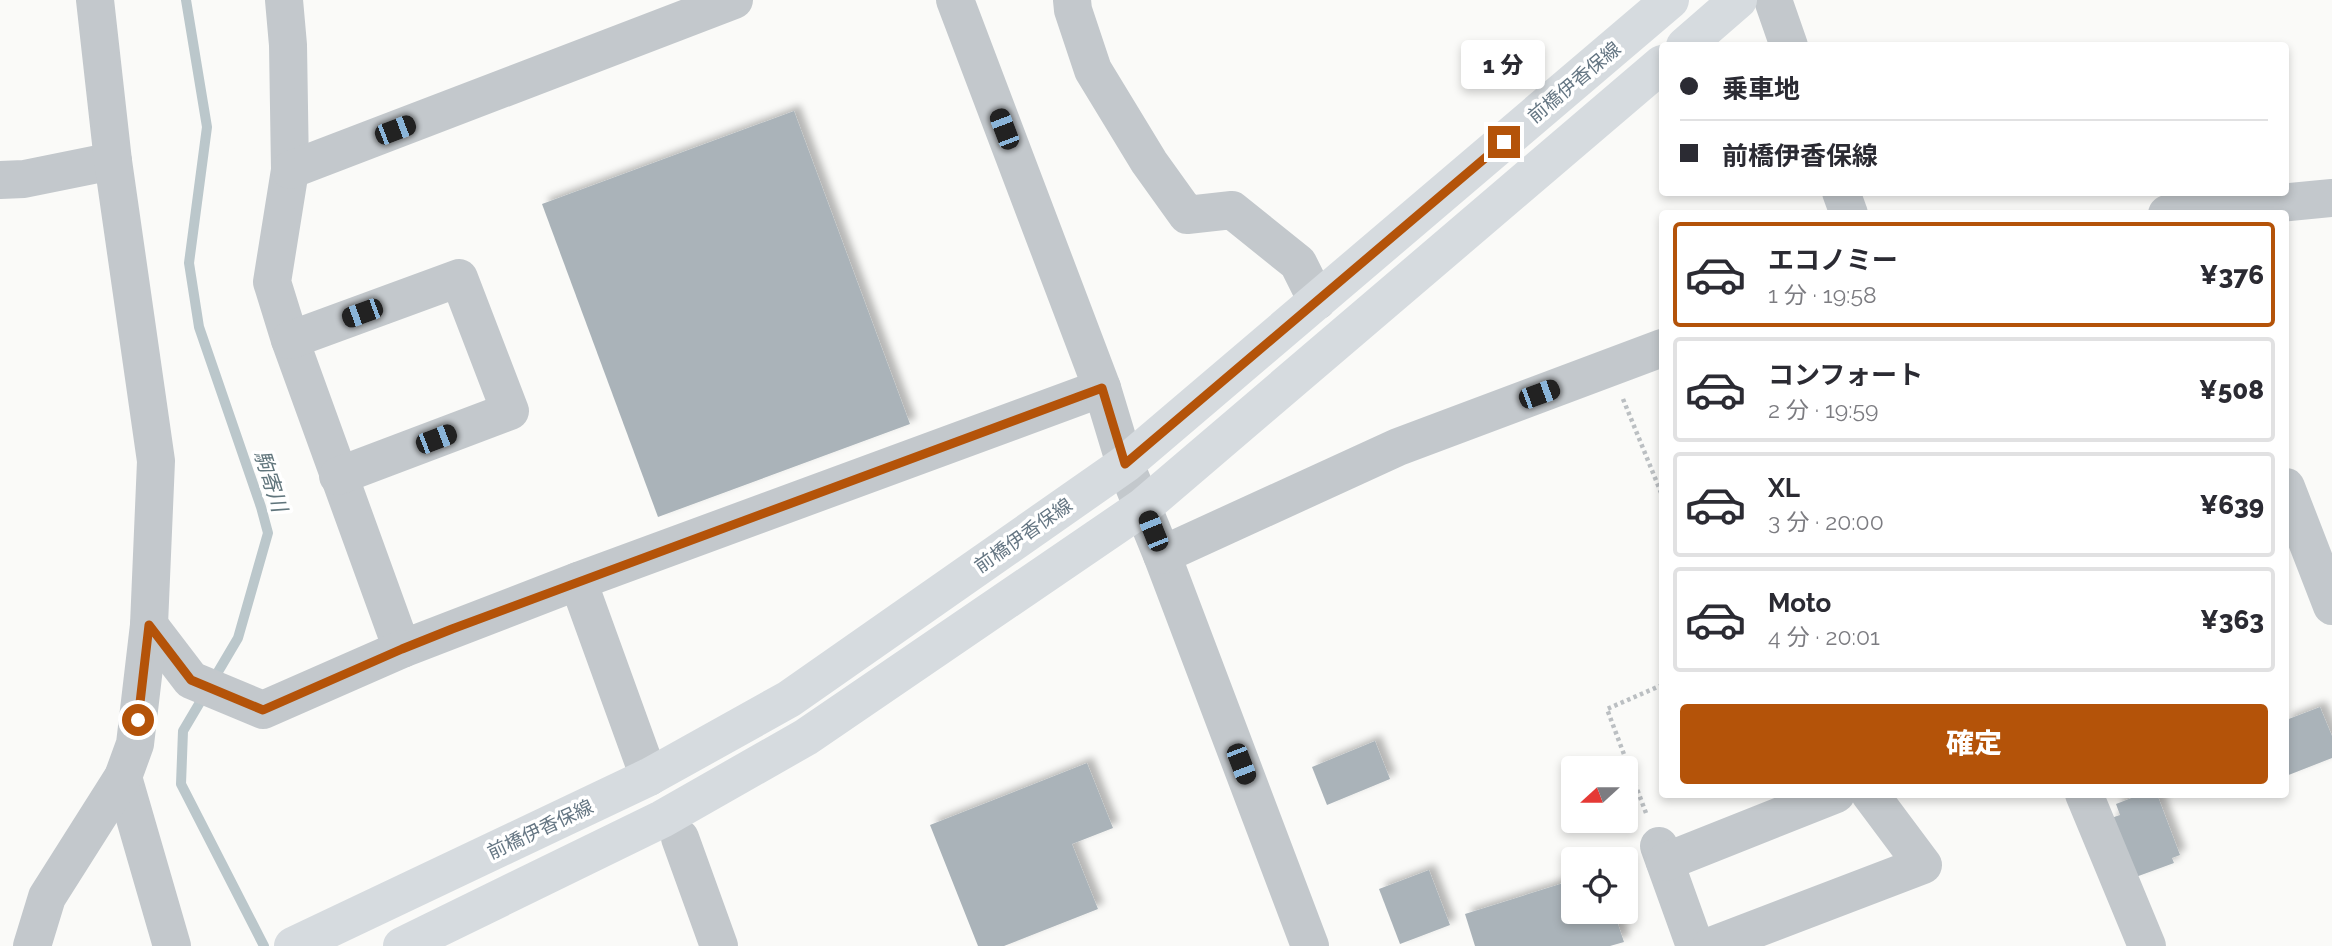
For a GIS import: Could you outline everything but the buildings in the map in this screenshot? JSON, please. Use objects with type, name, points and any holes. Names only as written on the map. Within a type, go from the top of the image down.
[{"type":"main road","name":"前橋伊香保線","points":[[297,944],[649,777],[789,699],[1125,464],[1670,0]]},
{"type":"main road","points":[[1690,42],[1738,0]]},
{"type":"main road","points":[[402,946],[662,819],[806,737],[1143,507],[1659,67]]},
{"type":"street","points":[[32,946],[47,897],[123,778],[135,744],[149,625],[156,461],[113,161],[95,0]]},
{"type":"street","points":[[284,0],[288,45],[290,170],[272,282],[338,476],[402,649]]},
{"type":"street","points":[[290,170],[734,0]]},
{"type":"street","points":[[955,0],[1102,388],[1125,464],[1163,555],[1310,946]]},
{"type":"street","points":[[1072,0],[1093,70],[1149,162],[1187,215],[1232,210],[1298,264],[1317,301]]},
{"type":"street","points":[[1773,0],[1788,42]]},
{"type":"street","points":[[2,177],[24,180],[113,161]]},
{"type":"street","points":[[2206,210],[2332,198]]},
{"type":"street","points":[[290,340],[459,278],[510,411],[338,476]]},
{"type":"street","points":[[1163,555],[1398,447],[1659,349]]},
{"type":"street","points":[[149,625],[191,680],[263,710],[402,649],[578,581],[1102,388]]},
{"type":"street","points":[[2289,495],[2332,606]]},
{"type":"street","points":[[578,581],[649,777]]},
{"type":"street","points":[[123,778],[172,946]]},
{"type":"street","points":[[1695,946],[1662,854],[1824,798]]},
{"type":"street","points":[[1711,946],[1923,865],[1873,798]]},
{"type":"street","points":[[2089,798],[2147,946]]},
{"type":"street","points":[[680,838],[719,946]]},
{"type":"path","points":[[1610,367],[1659,488]]},
{"type":"path","points":[[1659,686],[1606,709],[1662,854]]},
{"type":"waterway","name":"駒寄川","points":[[186,0],[207,127],[189,263],[199,327],[268,533],[238,638],[183,731],[181,784],[264,946]]},
{"type":"route","points":[[138,720],[149,625],[191,680],[263,710],[452,629],[1102,388],[1125,464],[1504,142]]}]
